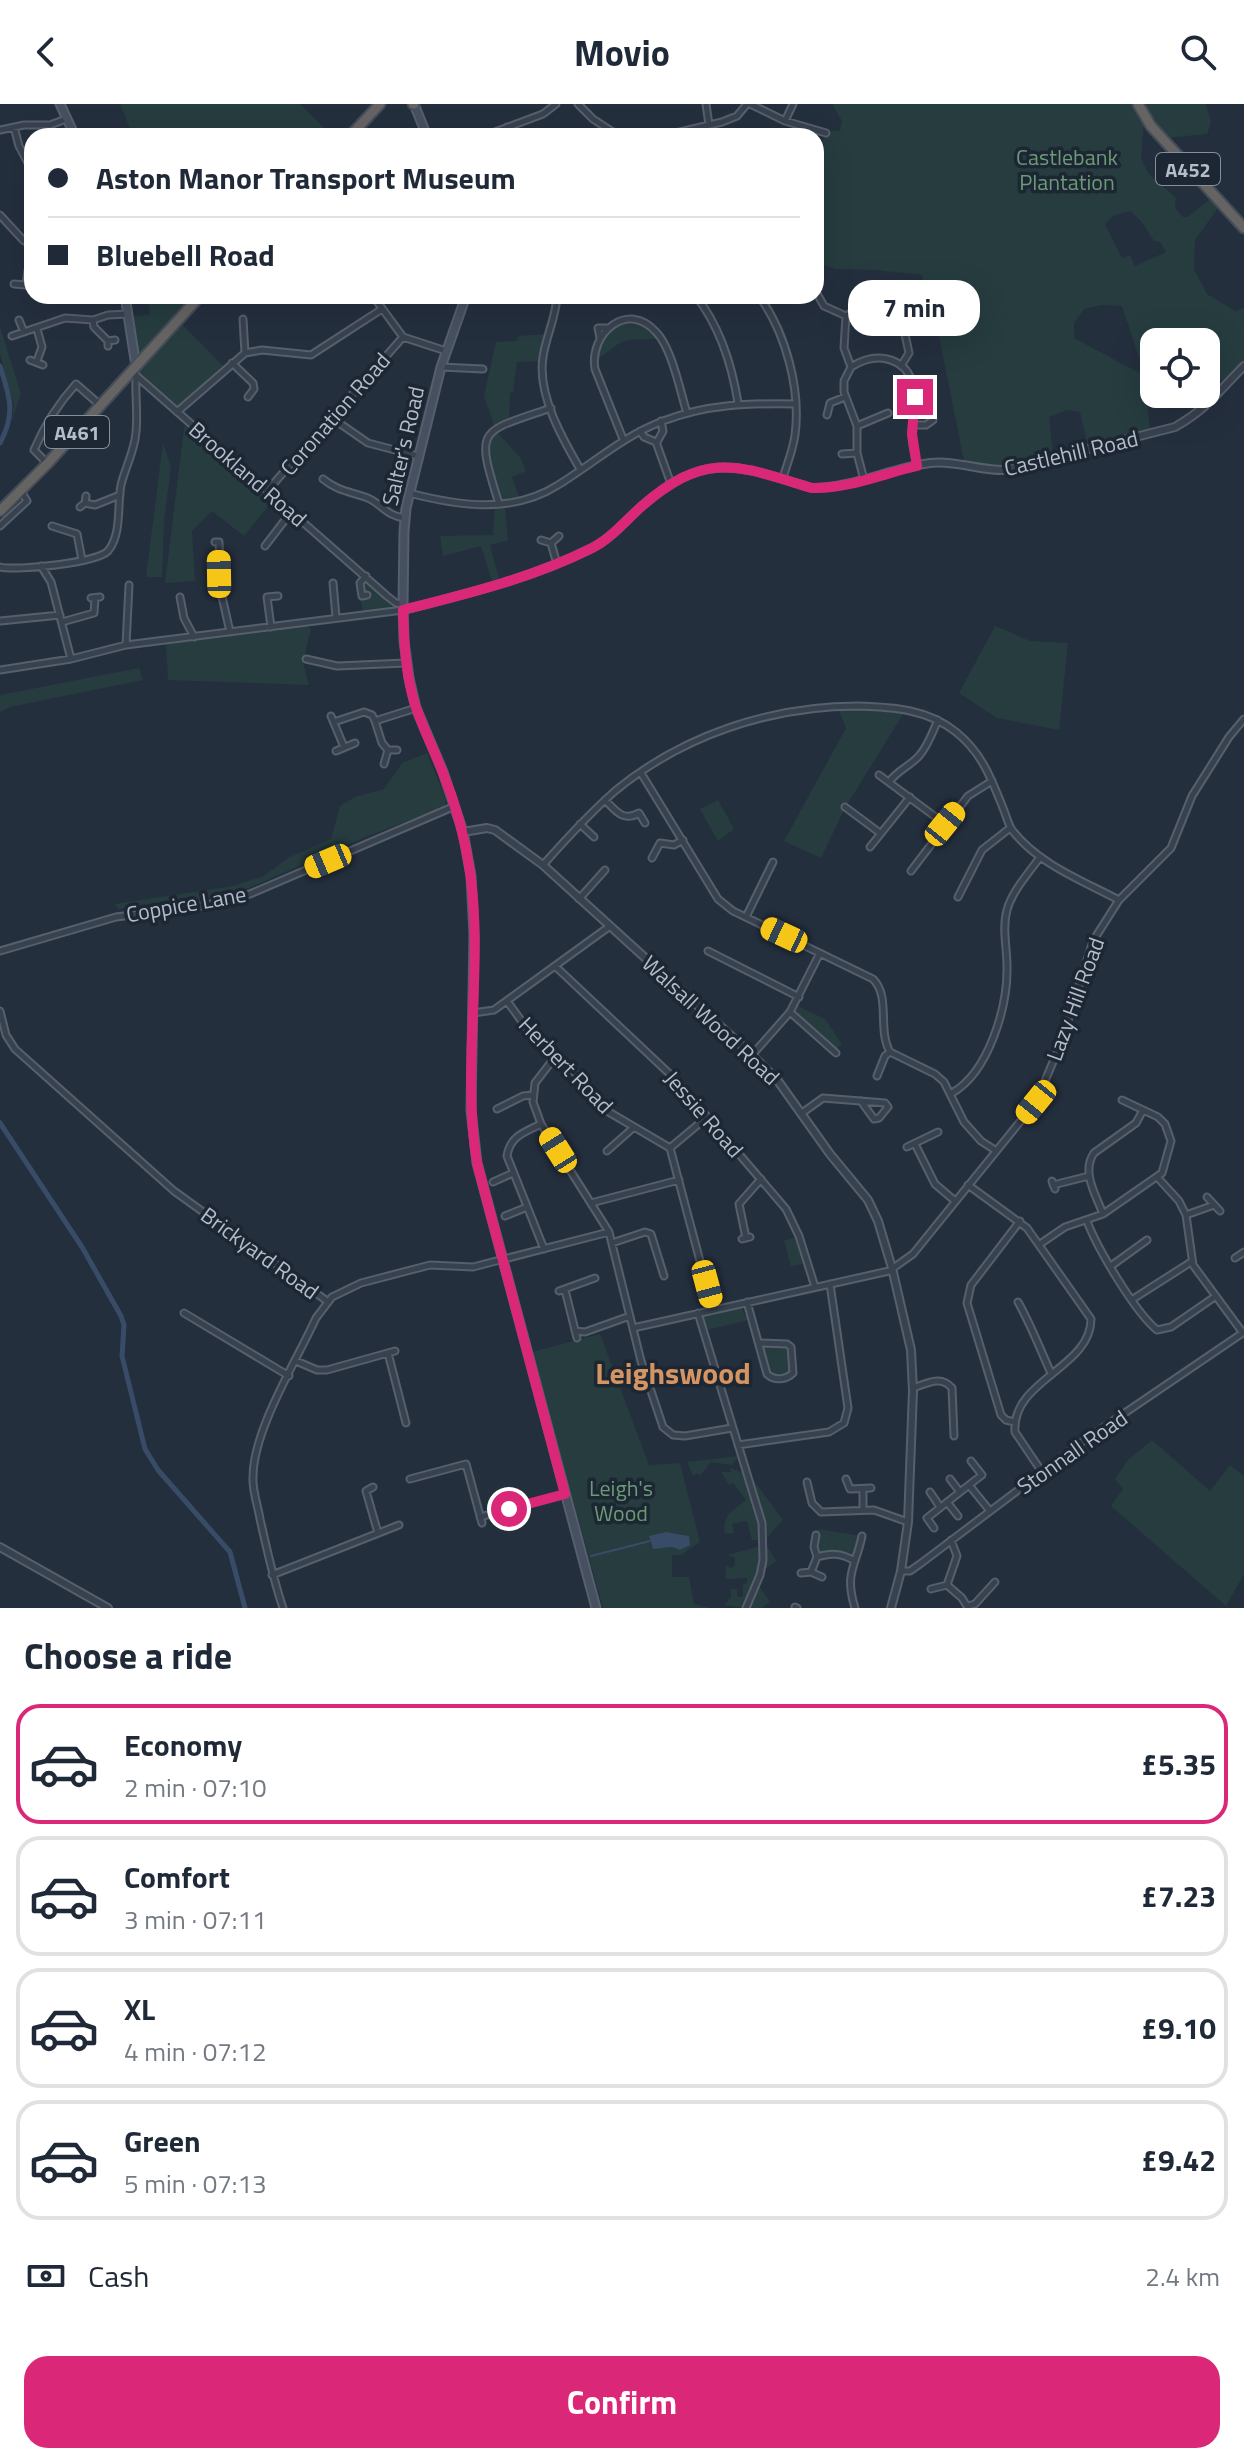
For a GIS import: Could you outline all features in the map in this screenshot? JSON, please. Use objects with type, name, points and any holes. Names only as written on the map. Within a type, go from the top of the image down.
[{"type":"highway","points":[[358,128],[380,104]]},
{"type":"highway","name":"A452","points":[[1138,104],[1151,126],[1244,228]]},
{"type":"highway","name":"A461","points":[[0,511],[134,371],[193,304]]},
{"type":"main road","points":[[60,104],[71,128]]},
{"type":"main road","points":[[414,104],[424,128]]},
{"type":"main road","points":[[126,304],[134,371]]},
{"type":"main road","name":"Salter's Road","points":[[463,304],[441,367],[405,518],[403,607],[406,663],[416,708],[463,832],[473,907],[473,1139],[596,1608]]},
{"type":"street","points":[[507,127],[543,114],[556,104]]},
{"type":"street","points":[[578,104],[607,128]]},
{"type":"street","points":[[706,104],[709,125]]},
{"type":"street","points":[[698,128],[731,119],[748,104],[804,128]]},
{"type":"street","points":[[785,121],[793,104]]},
{"type":"street","points":[[0,130],[24,125],[50,125],[66,119]]},
{"type":"street","points":[[14,127],[24,153]]},
{"type":"street","points":[[0,215],[24,240]]},
{"type":"street","points":[[14,284],[24,285]]},
{"type":"street","points":[[846,316],[855,310],[859,292]]},
{"type":"street","points":[[901,366],[909,353],[903,325],[903,299],[911,301]]},
{"type":"street","points":[[379,304],[403,337],[446,351]]},
{"type":"street","points":[[557,304],[542,367],[543,382],[567,447],[580,469]]},
{"type":"street","points":[[702,304],[718,332],[733,374],[738,403]]},
{"type":"street","points":[[764,304],[783,343],[796,404],[795,440],[783,478]]},
{"type":"street","points":[[823,304],[846,316]]},
{"type":"street","points":[[177,412],[245,353],[262,350],[311,355],[382,309]]},
{"type":"street","points":[[12,336],[65,318],[93,320],[128,314]]},
{"type":"street","points":[[846,316],[844,348],[851,367]]},
{"type":"street","points":[[243,319],[245,353]]},
{"type":"street","points":[[19,320],[24,332]]},
{"type":"street","points":[[93,320],[94,327],[111,342]]},
{"type":"street","points":[[623,439],[595,369],[594,359],[600,338],[608,328],[625,321],[637,320],[655,330],[664,344],[687,413]]},
{"type":"street","points":[[236,328],[244,327]]},
{"type":"street","points":[[37,329],[42,347],[33,361],[43,365]]},
{"type":"street","name":"Coronation Road","points":[[267,491],[403,337]]},
{"type":"street","points":[[864,481],[857,453],[857,426],[845,397],[844,381],[851,367],[868,359],[880,358],[901,366],[909,375],[915,390],[913,445],[917,466]]},
{"type":"street","points":[[232,363],[253,383],[254,389],[248,397]]},
{"type":"street","points":[[441,367],[474,365],[483,369]]},
{"type":"street","name":"Castlehill Road","points":[[403,607],[557,564],[599,544],[671,484],[706,468],[744,467],[812,488],[831,488],[943,462],[1006,470],[1175,427],[1198,414],[1244,366]]},
{"type":"street","points":[[0,567],[41,566],[82,560],[102,555],[113,541],[120,495],[136,434],[134,371]]},
{"type":"street","name":"Brookland Road","points":[[134,371],[267,491],[403,607]]},
{"type":"street","points":[[29,458],[53,409],[76,382],[100,406]]},
{"type":"street","points":[[829,412],[830,403],[845,397]]},
{"type":"street","points":[[409,493],[445,502],[499,504],[545,492],[623,439],[661,421],[738,403],[796,404]]},
{"type":"street","points":[[857,426],[885,414],[880,405]]},
{"type":"street","points":[[499,504],[484,459],[488,436],[496,427],[551,408]]},
{"type":"street","points":[[332,418],[368,443],[418,456]]},
{"type":"street","points":[[913,425],[926,425],[933,419]]},
{"type":"street","points":[[656,442],[663,431],[661,421]]},
{"type":"street","points":[[640,431],[644,437],[656,442],[671,484]]},
{"type":"street","points":[[34,450],[47,464]]},
{"type":"street","points":[[840,454],[857,453]]},
{"type":"street","points":[[323,479],[337,490],[368,498],[387,513],[405,518]]},
{"type":"street","points":[[0,526],[27,501],[21,491]]},
{"type":"street","points":[[84,502],[95,505],[120,495]]},
{"type":"street","points":[[265,546],[291,512]]},
{"type":"street","points":[[54,528],[77,534],[82,560]]},
{"type":"street","points":[[551,543],[559,536]]},
{"type":"street","points":[[541,540],[551,543]]},
{"type":"street","points":[[215,542],[219,542],[221,592],[230,632]]},
{"type":"street","points":[[551,543],[557,564]]},
{"type":"street","points":[[41,566],[51,582],[71,659]]},
{"type":"street","points":[[366,576],[360,583],[362,596],[367,595]]},
{"type":"street","points":[[333,583],[336,618]]},
{"type":"street","points":[[126,645],[126,595],[129,585]]},
{"type":"street","points":[[271,627],[267,597],[278,596]]},
{"type":"street","points":[[180,597],[184,618],[194,637]]},
{"type":"street","points":[[0,621],[61,619],[94,613],[97,610],[95,598]]},
{"type":"street","points":[[0,670],[71,659],[126,645],[403,607]]},
{"type":"street","points":[[306,659],[337,666],[406,663]]},
{"type":"street","points":[[543,865],[605,800],[641,773],[711,735],[786,712],[836,706],[876,707],[904,709],[938,720],[970,744],[983,759],[1010,828],[1040,857],[1119,900]]},
{"type":"street","points":[[375,721],[416,708]]},
{"type":"street","points":[[344,747],[332,719],[364,712],[372,715],[382,743],[388,750],[397,750]]},
{"type":"street","name":"Lazy Hill Road","points":[[892,1268],[904,1263],[913,1254],[1036,1102],[1061,1043],[1093,941],[1119,900],[1171,848],[1192,796],[1244,719]]},
{"type":"street","points":[[889,782],[896,772],[924,751],[938,720]]},
{"type":"street","points":[[336,751],[355,743]]},
{"type":"street","points":[[384,764],[388,750]]},
{"type":"street","points":[[641,773],[718,899],[746,917],[873,979],[879,985],[882,1031],[890,1052],[935,1074],[952,1093],[964,1122],[981,1141],[995,1150]]},
{"type":"street","points":[[879,775],[945,824]]},
{"type":"street","points":[[915,869],[968,796],[992,781]]},
{"type":"street","points":[[870,847],[910,797]]},
{"type":"street","points":[[605,800],[622,816],[631,817],[639,813],[645,823]]},
{"type":"street","name":"Coppice Lane","points":[[0,951],[116,917],[202,906],[250,894],[455,806]]},
{"type":"street","points":[[845,807],[851,815],[880,833]]},
{"type":"street","points":[[580,824],[594,837]]},
{"type":"street","points":[[958,897],[960,887],[982,850],[1010,828]]},
{"type":"street","name":"Walsall Wood Road","points":[[463,832],[495,830],[543,865],[778,1081],[868,1200],[878,1221],[892,1268],[911,1350],[913,1388],[908,1522],[901,1571],[891,1608]]},
{"type":"street","points":[[652,858],[660,843],[674,845],[683,840]]},
{"type":"street","points":[[952,1093],[971,1078],[991,1043],[1006,989],[1007,907],[1040,857]]},
{"type":"street","points":[[746,917],[773,862]]},
{"type":"street","points":[[579,899],[605,870]]},
{"type":"street","points":[[472,1013],[494,1010],[610,926]]},
{"type":"street","points":[[708,951],[799,997]]},
{"type":"street","points":[[752,1055],[790,1012],[820,953]]},
{"type":"street","name":"Jessie Road","points":[[555,966],[648,1052],[761,1179],[793,1222],[815,1287]]},
{"type":"street","name":"Herbert Road","points":[[507,1001],[533,1037],[575,1073],[607,1111],[670,1148]]},
{"type":"street","name":"Brickyard Road","points":[[0,1011],[6,1035],[15,1049],[174,1191],[327,1301],[258,1444],[252,1479],[272,1575],[283,1608]]},
{"type":"street","points":[[790,1012],[835,1055],[841,1047]]},
{"type":"street","points":[[877,1076],[885,1056],[890,1052]]},
{"type":"street","points":[[555,1057],[537,1079],[532,1095],[541,1124],[609,1232],[644,1371],[665,1430],[673,1435],[685,1436],[732,1428]]},
{"type":"street","points":[[497,1109],[523,1096],[532,1095]]},
{"type":"street","points":[[802,1113],[823,1098],[861,1101],[885,1103],[888,1107],[879,1118],[874,1119],[861,1101]]},
{"type":"street","points":[[1040,1244],[1065,1227],[1103,1214],[1158,1178],[1169,1157],[1169,1132],[1158,1117],[1122,1100]]},
{"type":"street","points":[[1103,1214],[1088,1166],[1094,1153],[1136,1123],[1143,1110]]},
{"type":"street","points":[[707,1117],[670,1148],[713,1310]]},
{"type":"street","points":[[541,1124],[516,1137],[509,1146],[507,1156],[544,1249]]},
{"type":"street","points":[[600,1143],[608,1152],[634,1127]]},
{"type":"street","points":[[907,1147],[938,1132]]},
{"type":"street","points":[[915,1144],[935,1184],[955,1201]]},
{"type":"street","points":[[493,1182],[513,1173]]},
{"type":"street","points":[[1054,1185],[1089,1176]]},
{"type":"street","points":[[1158,1178],[1179,1201],[1186,1215],[1191,1262],[1243,1333]]},
{"type":"street","points":[[746,1238],[739,1204],[761,1179]]},
{"type":"street","points":[[591,1203],[679,1180]]},
{"type":"street","points":[[968,1185],[1020,1221],[1040,1244],[1091,1319],[1089,1336],[1084,1345],[1051,1373],[1022,1406],[1015,1422],[1018,1438],[1042,1472]]},
{"type":"street","points":[[1207,1197],[1220,1211]]},
{"type":"street","points":[[1186,1215],[1214,1205]]},
{"type":"street","points":[[505,1216],[527,1207]]},
{"type":"street","points":[[1015,1422],[1001,1415],[967,1303],[971,1285],[1020,1221]]},
{"type":"street","points":[[1087,1221],[1111,1266],[1153,1327],[1161,1330],[1171,1327],[1216,1296]]},
{"type":"street","points":[[327,1301],[351,1286],[422,1266],[470,1268],[609,1232]]},
{"type":"street","points":[[612,1243],[645,1232],[651,1234],[664,1276]]},
{"type":"street","points":[[1111,1266],[1145,1243]]},
{"type":"street","points":[[1235,1258],[1243,1254]]},
{"type":"street","points":[[1133,1299],[1191,1262]]},
{"type":"street","points":[[633,1328],[892,1268]]},
{"type":"street","points":[[592,1281],[562,1291],[576,1335],[630,1316]]},
{"type":"street","points":[[738,1445],[829,1432],[844,1423],[848,1408],[830,1284]]},
{"type":"street","points":[[747,1302],[767,1374],[770,1377],[788,1377],[793,1373],[791,1347],[787,1344],[759,1343]]},
{"type":"street","points":[[1018,1302],[1037,1336],[1039,1349],[1051,1373]]},
{"type":"street","points":[[184,1313],[289,1376]]},
{"type":"street","points":[[698,1313],[762,1523],[764,1541],[760,1575],[746,1608]]},
{"type":"street","name":"Stonnall Road","points":[[901,1571],[910,1571],[1042,1472],[1243,1333]]},
{"type":"street","points":[[296,1361],[321,1371],[392,1352],[406,1423]]},
{"type":"street","points":[[913,1388],[939,1379],[947,1382],[952,1388],[957,1426],[954,1436]]},
{"type":"street","points":[[934,1528],[927,1518],[982,1475],[971,1461]]},
{"type":"street","points":[[410,1479],[466,1464],[481,1520],[565,1494]]},
{"type":"street","points":[[846,1479],[850,1489],[867,1488],[863,1509]]},
{"type":"street","points":[[950,1479],[960,1492]]},
{"type":"street","points":[[807,1482],[816,1510],[821,1512],[874,1510],[908,1522]]},
{"type":"street","points":[[969,1485],[990,1511]]},
{"type":"street","points":[[373,1487],[366,1491],[378,1533]]},
{"type":"street","points":[[930,1492],[940,1507]]},
{"type":"street","points":[[947,1502],[958,1516]]},
{"type":"street","points":[[272,1575],[399,1525]]},
{"type":"street","points":[[811,1572],[817,1557],[814,1547],[816,1535]]},
{"type":"street","points":[[855,1608],[850,1592],[853,1560],[859,1551],[862,1536]]},
{"type":"street","points":[[947,1585],[957,1556],[951,1540]]},
{"type":"street","points":[[0,1547],[108,1608]]},
{"type":"street","points":[[817,1557],[834,1554],[853,1560]]},
{"type":"street","points":[[801,1573],[811,1572],[822,1577]]},
{"type":"street","points":[[947,1585],[968,1607],[975,1604],[986,1584],[995,1582]]},
{"type":"street","points":[[931,1589],[947,1585]]},
{"type":"green space","points":[[120,104],[300,104],[324,128],[130,128]]},
{"type":"green space","name":"Castlebank Plantation","points":[[832,104],[1134,104],[1144,124],[1141,158],[1148,173],[1176,198],[1175,208],[1183,217],[1188,217],[1210,199],[1218,208],[1195,240],[1194,269],[1207,294],[1235,311],[1244,308],[1244,361],[1224,384],[1220,379],[1220,328],[1140,328],[1140,361],[1122,306],[1102,305],[1084,309],[1074,323],[1074,338],[1140,373],[1140,408],[1148,408],[1150,432],[1088,446],[1080,412],[1067,410],[1049,417],[1053,454],[996,468],[964,461],[937,326],[926,322],[922,275],[835,269],[824,264],[824,139],[832,131],[840,130],[842,121]],"holes":[[[1130,211],[1154,241],[1160,242],[1166,252],[1135,266],[1130,255],[1122,258],[1105,224],[1113,216]]]},
{"type":"green space","points":[[1143,104],[1206,104],[1211,123],[1207,134],[1166,138]]},
{"type":"green space","points":[[148,304],[189,304],[137,361],[131,317],[150,314]]},
{"type":"green space","points":[[181,323],[223,366],[177,408],[135,371]]},
{"type":"green space","points":[[625,324],[645,326],[659,338],[625,341],[596,358],[605,336]]},
{"type":"green space","points":[[0,327],[21,394],[12,420],[14,405],[0,354]]},
{"type":"green space","points":[[548,334],[540,361],[517,362],[513,392],[510,393],[509,419],[494,425],[484,396],[496,342],[516,341],[519,336]]},
{"type":"green space","points":[[185,421],[274,499],[244,536],[212,511],[192,531],[195,581],[165,583]]},
{"type":"green space","points":[[496,431],[520,457],[526,471],[512,477],[519,497],[501,500],[494,482],[488,447]]},
{"type":"green space","points":[[163,443],[171,467],[164,521],[162,577],[146,577]]},
{"type":"green space","points":[[505,507],[508,540],[490,545],[499,579],[492,581],[481,546],[443,556],[440,536],[493,535],[495,508]]},
{"type":"green space","points":[[365,581],[390,601],[391,607],[363,612],[360,597],[369,596],[369,590],[364,590]]},
{"type":"green space","points":[[305,625],[311,629],[303,662],[309,685],[168,680],[166,644]]},
{"type":"green space","points":[[995,626],[1030,641],[1068,643],[1059,730],[997,718],[959,693]]},
{"type":"green space","points":[[139,668],[143,680],[10,707],[0,712],[0,695]]},
{"type":"green space","points":[[838,708],[905,711],[845,808],[821,858],[784,841],[846,728]]},
{"type":"green space","points":[[427,753],[446,799],[444,807],[363,838],[249,888],[198,902],[170,901],[118,909],[115,904],[233,886],[264,876],[288,858],[331,839],[340,806],[355,797],[384,789],[402,763]]},
{"type":"green space","points":[[718,800],[734,829],[718,841],[700,809]]},
{"type":"green space","points":[[798,1006],[825,1019],[842,1044],[836,1049],[833,1047],[796,1014]]},
{"type":"green space","points":[[795,1237],[803,1264],[791,1266],[784,1241]]},
{"type":"green space","points":[[741,1307],[748,1320],[707,1330],[703,1316]]},
{"type":"green space","name":"Leigh's Wood","points":[[600,1334],[649,1465],[680,1463],[700,1542],[681,1555],[672,1555],[672,1577],[689,1577],[694,1604],[710,1608],[603,1608],[532,1352]],"holes":[[[666,1532],[687,1535],[688,1546],[680,1550],[672,1547],[653,1548],[649,1539]]]},
{"type":"green space","points":[[762,1345],[786,1346],[790,1349],[792,1372],[780,1376],[768,1372]]},
{"type":"green space","points":[[1152,1440],[1210,1491],[1230,1465],[1244,1476],[1244,1574],[1226,1606],[1111,1506],[1123,1489],[1115,1479],[1128,1460]]},
{"type":"green space","points":[[739,1456],[732,1465],[711,1462],[700,1476],[698,1473],[693,1476],[687,1462]]},
{"type":"green space","points":[[731,1468],[745,1474],[762,1540],[752,1540],[747,1521],[732,1524],[734,1533],[725,1534],[726,1518],[746,1500],[733,1483],[729,1485],[721,1472],[731,1472]]},
{"type":"green space","points":[[746,1470],[783,1520],[764,1541],[776,1561],[759,1574],[744,1608],[724,1605],[731,1597],[731,1589],[737,1589],[737,1597],[743,1597],[743,1584],[747,1583],[747,1578],[726,1579],[726,1566],[732,1568],[735,1565],[735,1558],[728,1555],[764,1545],[762,1523]]},
{"type":"green space","points":[[819,1529],[862,1536],[853,1560],[844,1555],[817,1557],[816,1535]]},
{"type":"green space","points":[[758,1584],[770,1602],[761,1608],[747,1608]]},
{"type":"water","points":[[666,1532],[689,1536],[690,1545],[680,1550],[672,1547],[653,1549],[649,1536]]},
{"type":"waterway","points":[[0,366],[10,405],[8,423],[0,443]]},
{"type":"waterway","points":[[0,1123],[82,1247],[121,1316],[124,1325],[122,1356],[145,1449],[158,1470],[230,1552],[245,1608]]},
{"type":"waterway","points":[[591,1556],[650,1541]]},
{"type":"district","name":"Leighswood","points":[[673,1373]]},
{"type":"route","points":[[509,1509],[565,1494],[477,1163],[471,1110],[474,922],[471,876],[455,806],[412,694],[406,663],[403,610],[557,564],[592,548],[671,484],[706,468],[744,467],[812,488],[831,488],[917,466],[912,434],[915,397]]}]
